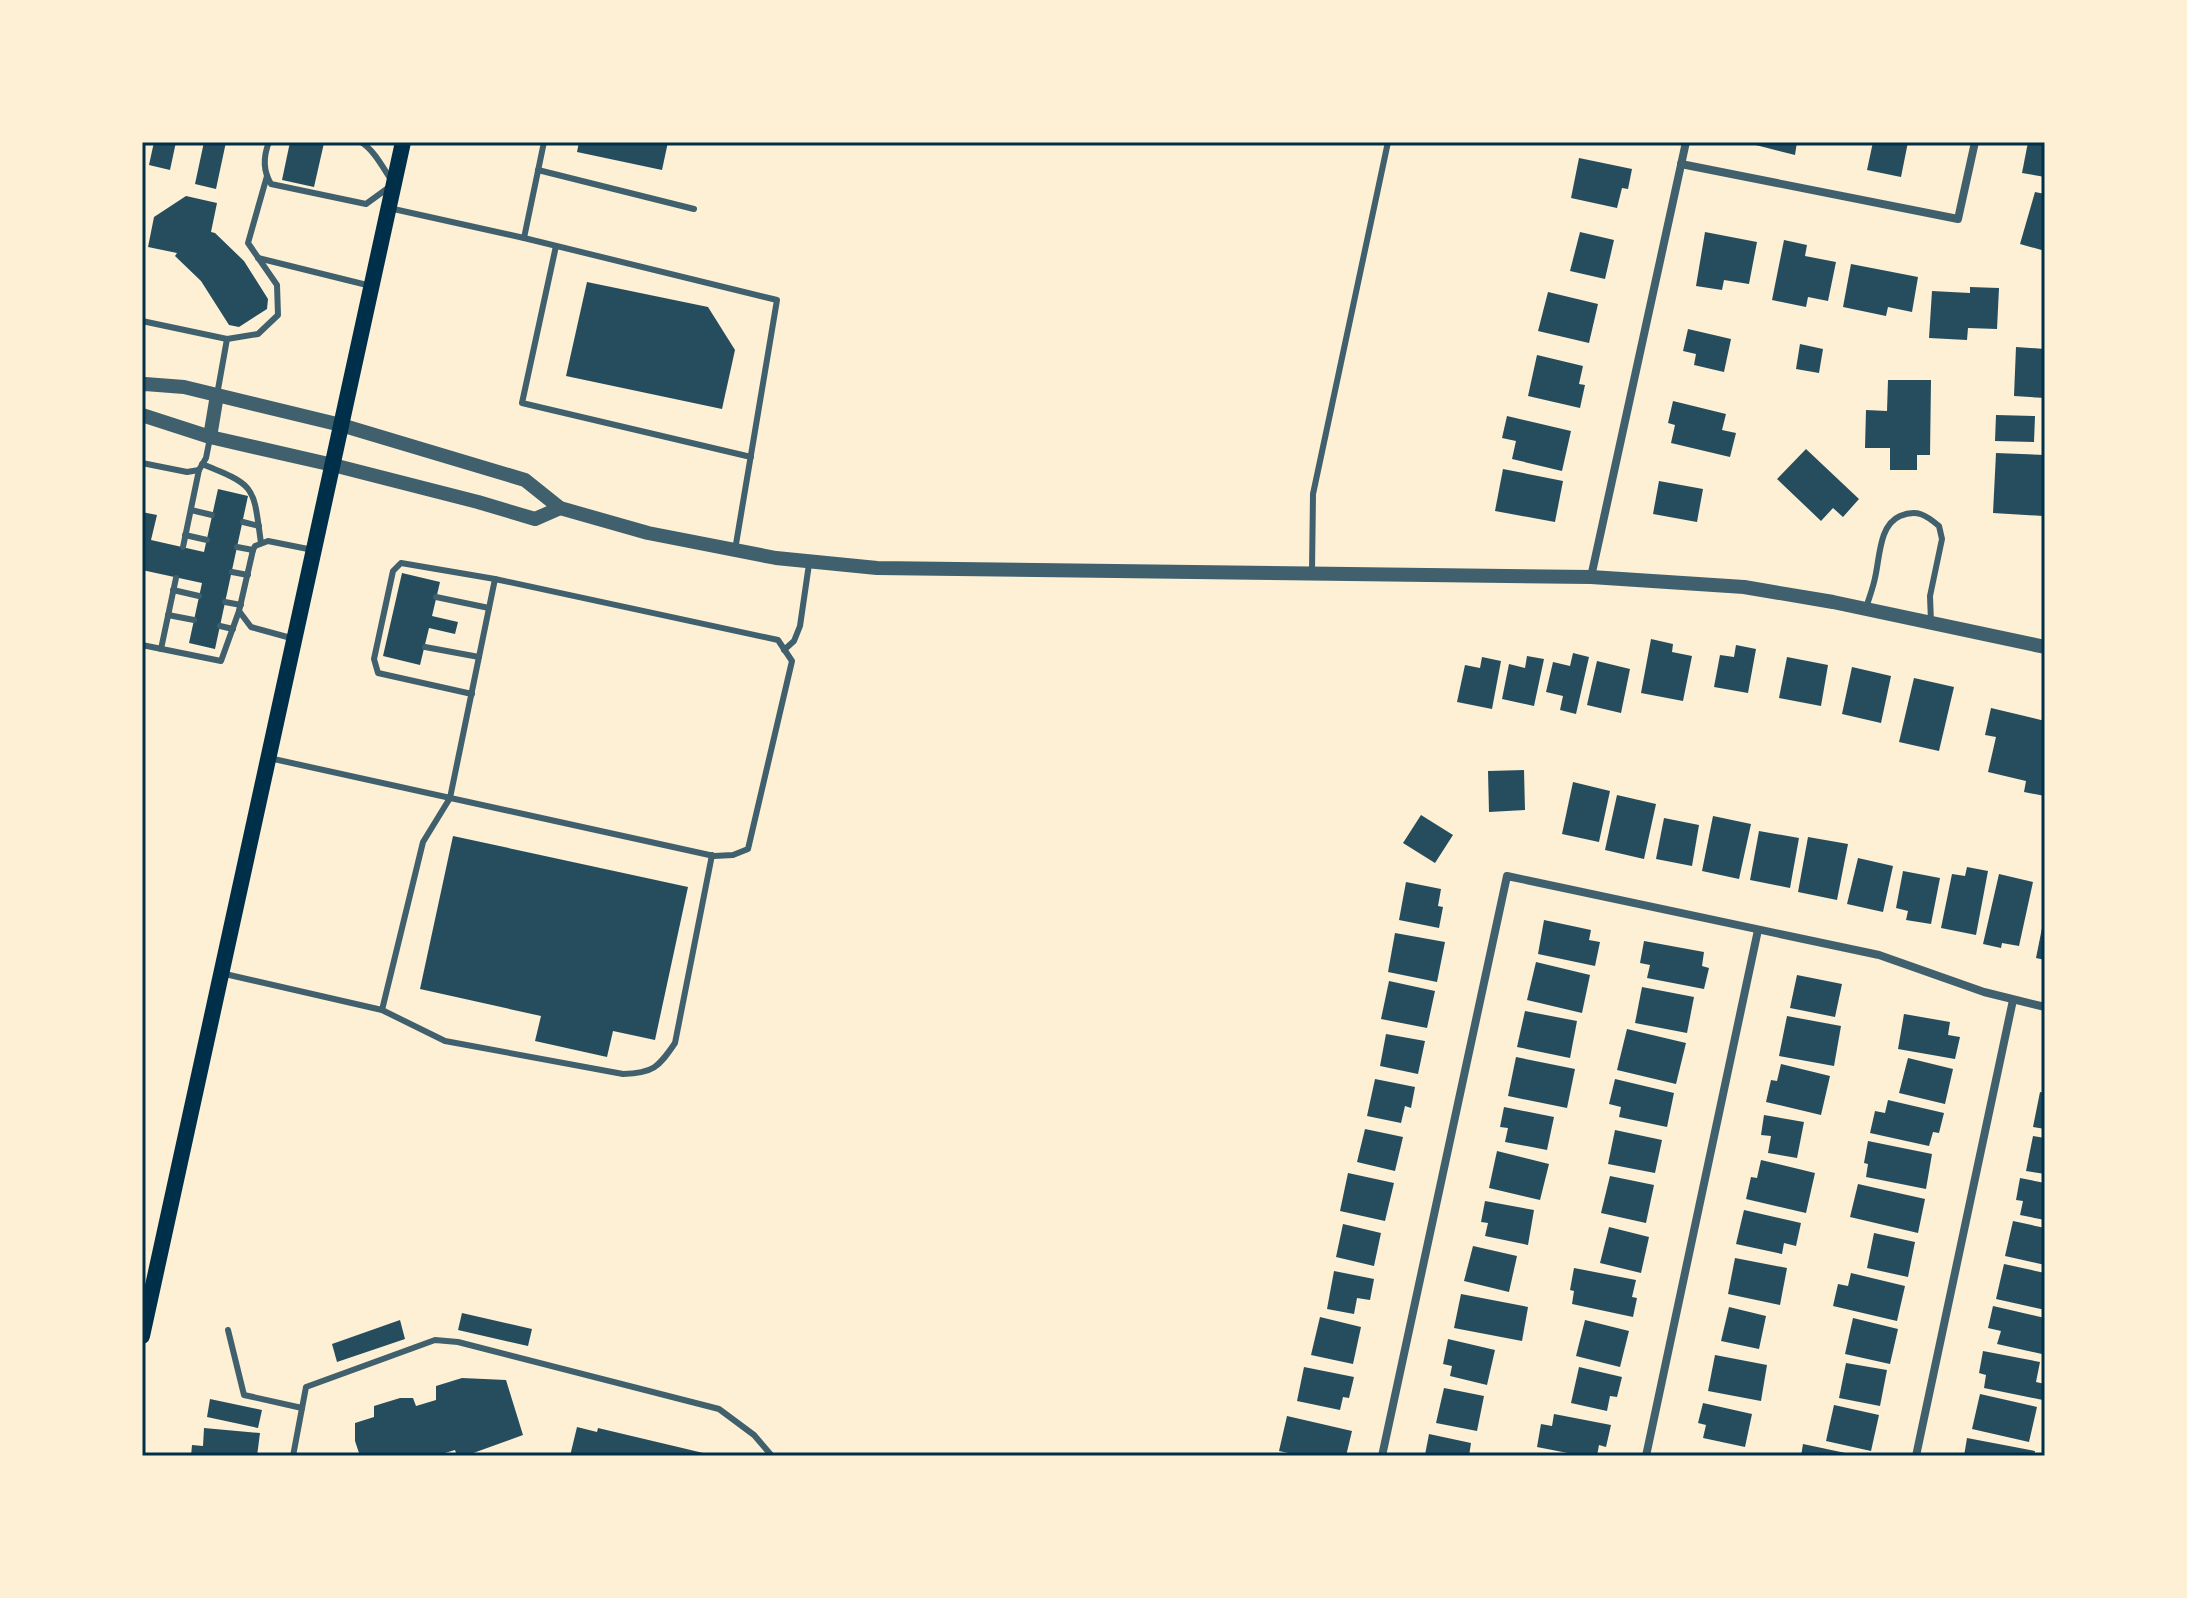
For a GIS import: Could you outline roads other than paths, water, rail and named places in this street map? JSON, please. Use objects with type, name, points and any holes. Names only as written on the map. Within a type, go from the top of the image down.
[{"type":"main road","points":[[142,1336],[403,142]]},
{"type":"street","points":[[1591,577],[1686,142]]},
{"type":"street","points":[[1681,164],[1958,219],[1975,142]]},
{"type":"street","points":[[142,385],[184,387],[341,425],[525,480],[560,508],[648,533],[776,558],[877,568],[1591,577],[1744,587],[2045,647]]},
{"type":"street","points":[[210,437],[217,395]]},
{"type":"street","points":[[142,415],[210,437],[333,465],[535,519],[560,508]]},
{"type":"street","points":[[1382,1456],[1507,876],[1879,955],[1984,992],[2045,1007]]},
{"type":"street","points":[[1646,1456],[1758,930]]},
{"type":"street","points":[[1916,1456],[2013,1000]]},
{"type":"lane","points":[[269,142],[264,159],[271,184],[366,204],[394,184],[361,142]]},
{"type":"lane","points":[[524,238],[544,142]]},
{"type":"lane","points":[[1312,575],[1313,494],[1388,142]]},
{"type":"lane","points":[[538,170],[694,209]]},
{"type":"lane","points":[[142,321],[227,339],[258,334],[278,315],[277,285],[248,243],[267,176]]},
{"type":"lane","points":[[389,208],[777,300],[735,550]]},
{"type":"lane","points":[[556,246],[522,403],[751,457]]},
{"type":"lane","points":[[258,258],[372,286]]},
{"type":"lane","points":[[217,395],[227,339]]},
{"type":"lane","points":[[183,547],[210,437]]},
{"type":"lane","points":[[142,463],[187,472],[201,467],[233,476],[253,493],[261,543]]},
{"type":"lane","points":[[191,510],[212,515]]},
{"type":"lane","points":[[1865,609],[1884,532],[1893,519],[1910,511],[1925,514],[1939,526],[1942,539],[1930,596],[1931,622]]},
{"type":"lane","points":[[243,522],[259,526]]},
{"type":"lane","points":[[185,535],[207,540]]},
{"type":"lane","points":[[142,645],[221,661],[240,608],[255,546],[268,541],[314,550]]},
{"type":"lane","points":[[237,547],[253,550]]},
{"type":"lane","points":[[784,650],[794,641],[800,626],[810,562]]},
{"type":"lane","points":[[269,758],[712,855],[733,855],[748,849],[792,661],[778,640],[495,579],[401,563],[393,571],[389,587],[374,659],[378,673],[472,694]]},
{"type":"lane","points":[[232,572],[248,575]]},
{"type":"lane","points":[[161,649],[176,578]]},
{"type":"lane","points":[[382,1010],[423,842],[450,798],[495,579]]},
{"type":"lane","points":[[389,587],[399,589]]},
{"type":"lane","points":[[173,590],[199,596]]},
{"type":"lane","points":[[436,597],[489,608]]},
{"type":"lane","points":[[225,602],[240,608],[251,627],[295,639]]},
{"type":"lane","points":[[168,615],[194,620]]},
{"type":"lane","points":[[220,626],[233,629]]},
{"type":"lane","points":[[379,637],[387,639]]},
{"type":"lane","points":[[425,647],[479,657]]},
{"type":"lane","points":[[221,973],[382,1010],[445,1041],[623,1074],[643,1073],[659,1066],[675,1043],[712,855]]},
{"type":"lane","points":[[228,1330],[244,1395],[302,1408]]},
{"type":"lane","points":[[293,1456],[306,1387],[435,1340],[458,1342],[719,1409],[754,1435],[772,1456]]}]
